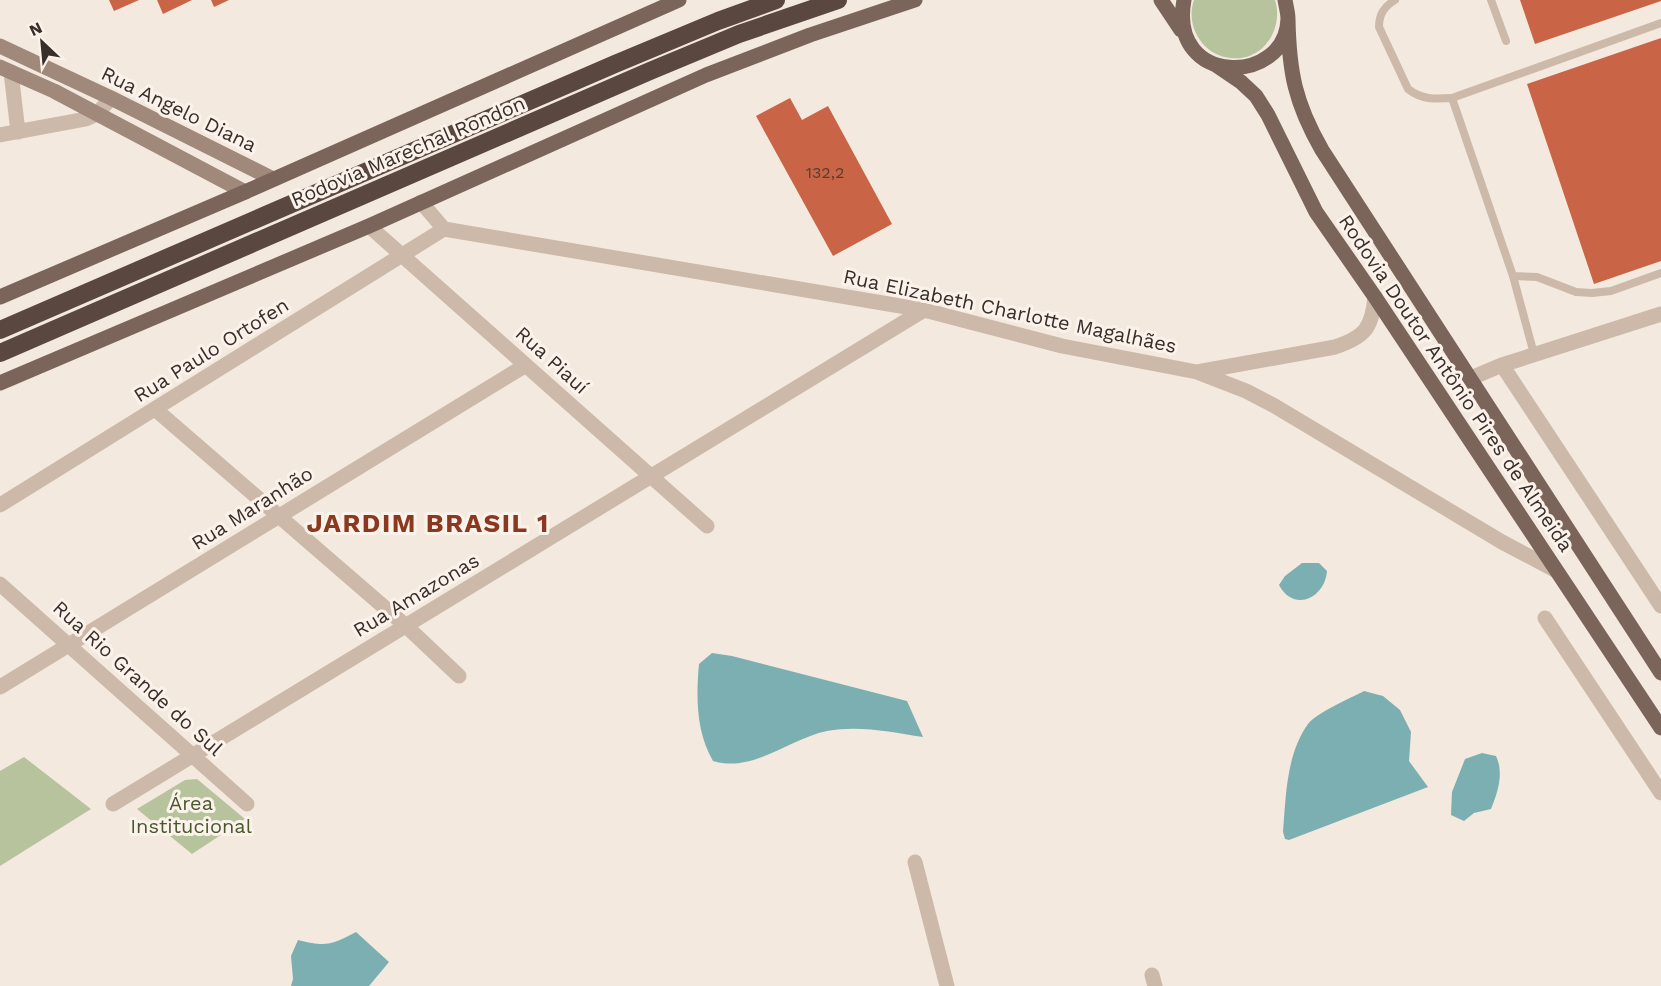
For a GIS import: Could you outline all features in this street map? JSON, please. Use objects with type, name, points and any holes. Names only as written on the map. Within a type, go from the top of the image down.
[{"type":"highway","name":"Rodovia Marechal Rondon","points":[[0,330],[615,64],[718,21],[776,0]]},
{"type":"highway","name":"Rodovia Marechal Rondon","points":[[0,353],[651,70],[739,34],[838,0]]},
{"type":"main road","points":[[0,297],[245,192],[678,0]]},
{"type":"main road","points":[[0,383],[369,226],[706,75],[810,35],[915,0]]},
{"type":"main road","name":"Rodovia Doutor Antônio Pires de Almeida","points":[[1161,0],[1188,42],[1200,56],[1241,82],[1256,96],[1268,115],[1316,212],[1375,297],[1661,728]]},
{"type":"main road","points":[[1184,0],[1181,14],[1188,42]]},
{"type":"main road","name":"Rodovia Doutor Antônio Pires de Almeida","points":[[1285,0],[1291,72],[1294,88],[1308,125],[1339,177],[1661,673]]},
{"type":"main road","points":[[1216,65],[1232,69],[1249,67],[1264,60],[1276,49],[1284,35],[1288,19]]},
{"type":"street","name":"Rua Angelo Diana","points":[[0,46],[111,98],[273,179]]},
{"type":"street","name":"Rua Angelo Diana","points":[[6,69],[54,91],[245,192]]},
{"type":"street","points":[[6,69],[18,132]]},
{"type":"street","points":[[0,135],[86,119],[97,114],[111,98]]},
{"type":"street","points":[[422,202],[444,229]]},
{"type":"street","name":"Rua Piauí","points":[[369,226],[707,526]]},
{"type":"street","name":"Rua Paulo Ortofen","points":[[0,505],[444,229]]},
{"type":"street","name":"Rua Elizabeth Charlotte Magalhães","points":[[444,229],[924,310],[1062,346],[1197,372],[1273,405],[1502,542],[1555,570]]},
{"type":"street","points":[[1197,372],[1347,343],[1366,329],[1373,317],[1375,297]]},
{"type":"street","name":"Rua Amazonas","points":[[113,804],[924,310]]},
{"type":"street","points":[[1471,378],[1534,354],[1661,314]]},
{"type":"street","name":"Rua Maranhão","points":[[0,687],[526,365]]},
{"type":"street","points":[[1502,365],[1661,606]]},
{"type":"street","points":[[155,409],[406,626],[459,676]]},
{"type":"street","name":"Rua Rio Grande do Sul","points":[[0,584],[247,804]]},
{"type":"street","points":[[1545,618],[1661,793]]},
{"type":"street","points":[[915,862],[947,986]]},
{"type":"lane","points":[[1395,0],[1379,17],[1379,27],[1408,89],[1417,96],[1430,99],[1452,98],[1661,23]]},
{"type":"lane","points":[[1491,0],[1506,41]]},
{"type":"lane","points":[[1452,98],[1513,276],[1534,354]]},
{"type":"lane","points":[[1513,276],[1537,277],[1576,292],[1592,293],[1611,291],[1661,273]]},
{"type":"green space","points":[[1194,0],[1275,0],[1277,11],[1273,32],[1261,49],[1252,55],[1242,58],[1220,56],[1204,45],[1194,29],[1192,10]]},
{"type":"green space","points":[[24,757],[91,809],[0,866],[0,771]]},
{"type":"green space","name":"Área Institucional","points":[[197,779],[245,819],[192,854],[137,809],[185,780]]},
{"type":"water","points":[[1302,563],[1319,563],[1327,571],[1321,589],[1308,599],[1300,600],[1285,594],[1279,585],[1285,576]]},
{"type":"water","points":[[712,653],[732,656],[907,701],[923,737],[875,730],[839,729],[813,735],[757,759],[728,763],[713,761],[703,738],[698,714],[699,664]]},
{"type":"water","points":[[1364,691],[1383,696],[1400,710],[1411,732],[1409,761],[1428,787],[1289,840],[1285,839],[1283,832],[1288,776],[1301,736],[1308,724],[1318,715]]},
{"type":"water","points":[[1482,753],[1496,756],[1500,769],[1498,789],[1491,809],[1474,813],[1464,821],[1451,815],[1452,792],[1465,759]]},
{"type":"water","points":[[356,932],[389,962],[369,986],[291,986],[293,979],[291,956],[298,940],[322,944],[341,940]]},
{"type":"building","points":[[109,0],[139,0],[114,11]]},
{"type":"building","points":[[157,0],[192,0],[163,14]]},
{"type":"building","points":[[211,0],[229,0],[214,7]]},
{"type":"building","points":[[1520,0],[1661,0],[1661,1],[1535,44]]},
{"type":"building","points":[[1661,38],[1661,261],[1594,284],[1527,84]]},
{"type":"building","points":[[790,98],[802,120],[828,106],[892,224],[833,256],[756,116]]},
{"type":"district","name":"JARDIM BRASIL 1","points":[[428,523]]}]
